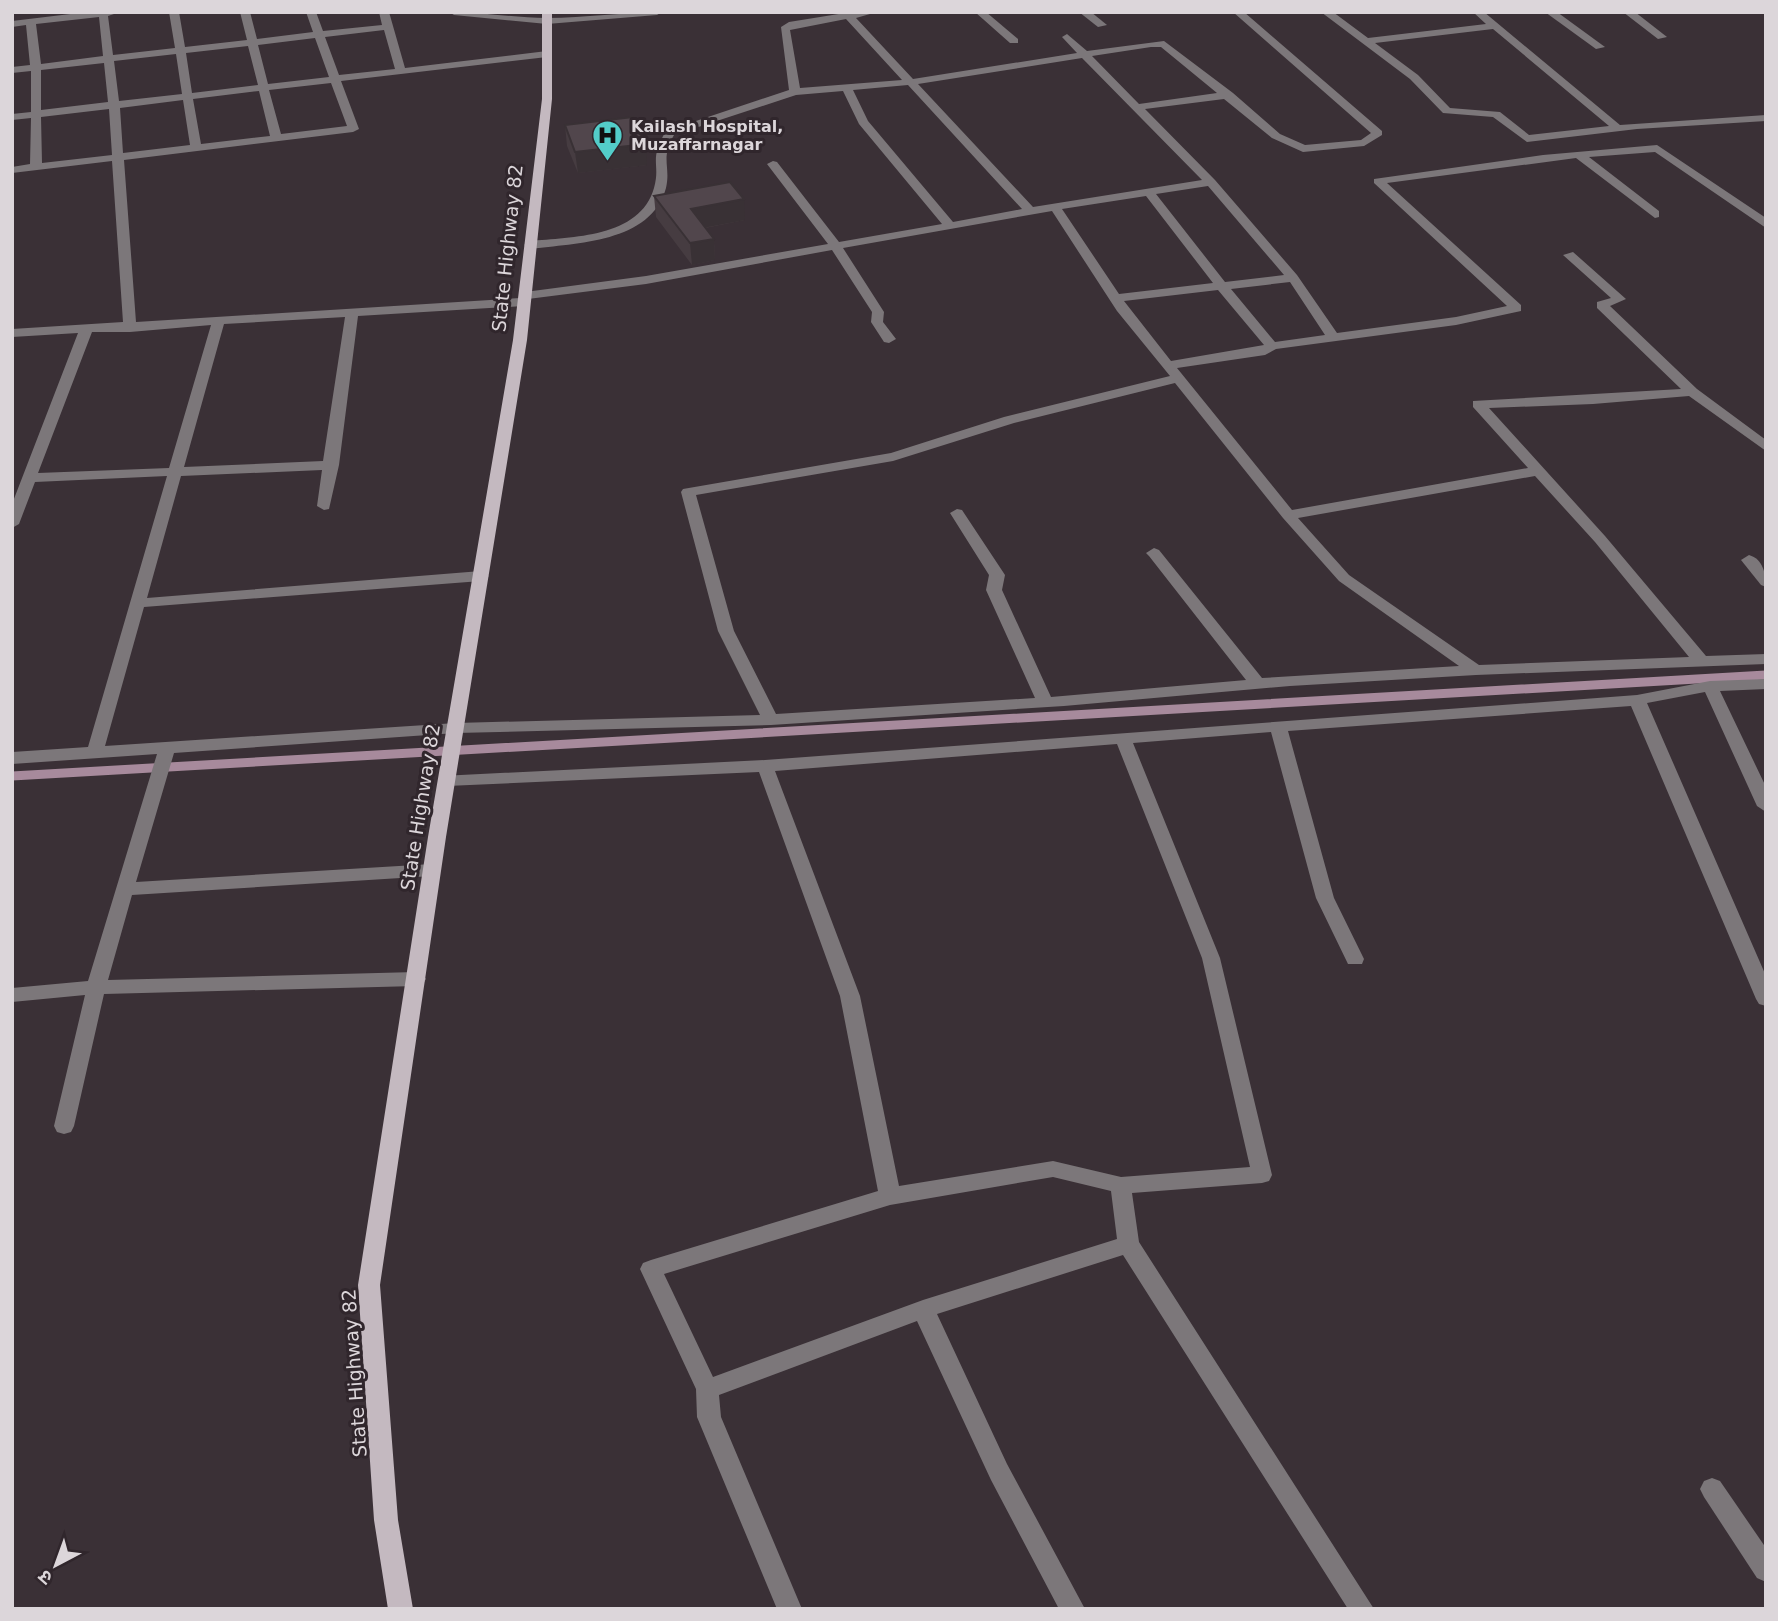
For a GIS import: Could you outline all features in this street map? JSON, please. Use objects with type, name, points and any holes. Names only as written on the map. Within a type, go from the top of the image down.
[{"type":"main road","name":"State Highway 82","points":[[401,1609],[387,1520],[369,1285],[432,870],[524,299],[547,99],[547,17]]},
{"type":"street","points":[[174,12],[196,148]]},
{"type":"street","points":[[245,12],[276,138]]},
{"type":"street","points":[[12,170],[353,129],[311,12]]},
{"type":"street","points":[[384,12],[401,71]]},
{"type":"street","points":[[454,12],[547,17],[657,12]]},
{"type":"street","points":[[795,92],[785,29],[789,25],[872,12]]},
{"type":"street","points":[[980,12],[1014,41]]},
{"type":"street","points":[[1084,12],[1102,25]]},
{"type":"street","points":[[530,245],[594,236],[640,220],[653,206],[660,190],[663,172],[660,152],[670,133],[795,92],[911,82],[1164,44],[1276,136],[1303,149],[1364,143],[1378,133],[1238,12]]},
{"type":"street","points":[[1326,12],[1414,77],[1447,111],[1496,114],[1527,139],[1704,120],[1766,118]]},
{"type":"street","points":[[1478,12],[1619,129]]},
{"type":"street","points":[[1550,12],[1600,47]]},
{"type":"street","points":[[1628,12],[1662,37]]},
{"type":"street","points":[[12,24],[107,13],[108,60],[114,104],[130,328]]},
{"type":"street","points":[[849,16],[1030,211]]},
{"type":"street","points":[[31,22],[36,68],[36,167]]},
{"type":"street","points":[[1367,41],[1495,26]]},
{"type":"street","points":[[12,70],[388,27]]},
{"type":"street","points":[[1068,37],[1211,182],[1293,278],[1334,340]]},
{"type":"street","points":[[12,117],[547,54]]},
{"type":"street","points":[[847,89],[863,122],[950,225]]},
{"type":"street","points":[[1139,107],[1229,95]]},
{"type":"street","points":[[1170,365],[1265,351],[1272,346],[1334,340],[1456,321],[1516,308],[1378,181],[1543,159],[1657,148],[1766,224]]},
{"type":"street","points":[[1581,157],[1655,214]]},
{"type":"street","points":[[773,164],[835,246],[878,312],[877,322],[889,339]]},
{"type":"street","points":[[12,333],[130,328],[524,299],[646,280],[1055,206],[1211,182]]},
{"type":"street","points":[[1148,191],[1272,346]]},
{"type":"street","points":[[1055,206],[1116,298],[1288,515],[1344,578],[1476,670]]},
{"type":"street","points":[[1569,255],[1620,299],[1601,305],[1663,360],[1692,392],[1766,447]]},
{"type":"street","points":[[1116,298],[1293,278]]},
{"type":"street","points":[[324,506],[352,313]]},
{"type":"street","points":[[95,751],[218,322]]},
{"type":"street","points":[[12,524],[86,330]]},
{"type":"street","points":[[771,720],[726,632],[688,492],[893,457],[1009,420],[1180,378]]},
{"type":"street","points":[[1692,392],[1593,400],[1478,404],[1601,539],[1701,661]]},
{"type":"street","points":[[30,478],[332,465]]},
{"type":"street","points":[[1288,515],[1537,471]]},
{"type":"street","points":[[957,513],[997,575],[994,590],[1045,702]]},
{"type":"street","points":[[1154,553],[1258,684]]},
{"type":"street","points":[[1749,561],[1766,582]]},
{"type":"street","points":[[138,603],[481,576]]},
{"type":"street","points":[[12,758],[95,751],[163,760],[1045,702],[1258,684],[1476,670],[1766,659]]},
{"type":"street","points":[[447,780],[765,766],[1637,700],[1710,687],[1766,684]]},
{"type":"street","points":[[1710,687],[1766,806]]},
{"type":"street","points":[[1637,700],[1766,999]]},
{"type":"street","points":[[1278,726],[1325,898],[1355,959]]},
{"type":"street","points":[[790,1609],[709,1417],[707,1389],[651,1269],[890,1196],[1053,1169],[1121,1185],[1262,1175],[1211,958],[1123,738]]},
{"type":"street","points":[[64,1126],[96,987],[163,760]]},
{"type":"street","points":[[765,766],[850,996],[890,1196]]},
{"type":"street","points":[[127,889],[432,870]]},
{"type":"street","points":[[12,995],[96,987],[416,979]]},
{"type":"street","points":[[1121,1185],[1128,1244],[1362,1609]]},
{"type":"street","points":[[707,1389],[923,1309],[1128,1244]]},
{"type":"street","points":[[923,1309],[999,1472],[1073,1609]]},
{"type":"street","points":[[1712,1489],[1766,1570]]},
{"type":"building","points":[[633,117],[646,144],[575,152],[565,125]]},
{"type":"building","points":[[730,182],[744,199],[691,209],[714,239],[690,243],[654,196]]},
{"type":"waterway","points":[[12,776],[1766,675]]},
{"type":"place","name":"Kailash Hospital, Muzaffarnagar","points":[[608,162]]}]
